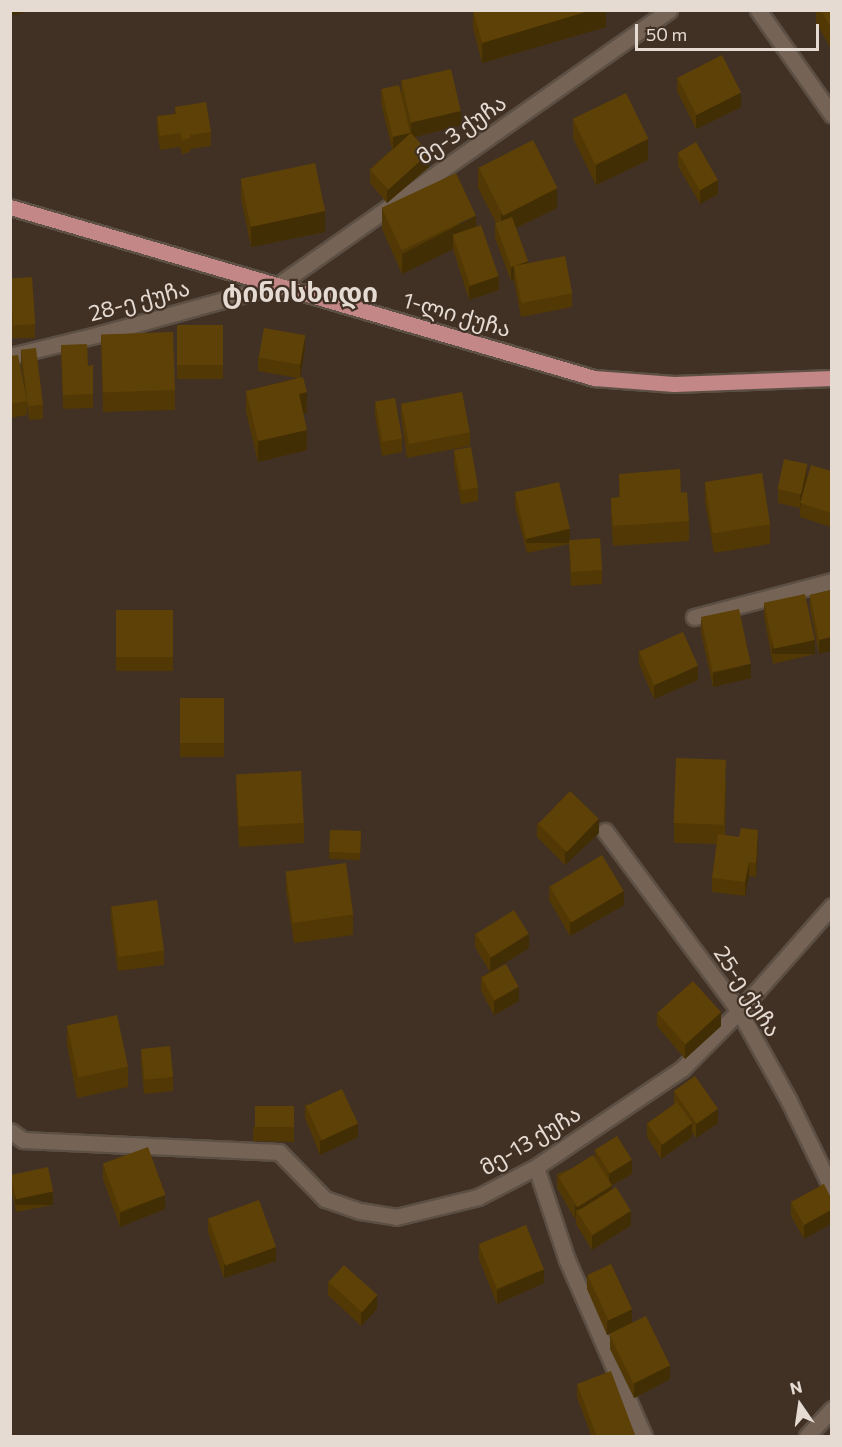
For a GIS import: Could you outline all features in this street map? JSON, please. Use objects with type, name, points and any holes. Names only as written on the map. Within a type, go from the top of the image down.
[{"type":"main road","name":"1-ლი ქუჩა","points":[[10,207],[594,378],[674,384],[831,378]]},
{"type":"street","name":"მე-3 ქუჩა","points":[[278,285],[669,10]]},
{"type":"street","points":[[758,10],[831,115]]},
{"type":"street","name":"28-ე ქუჩა","points":[[10,356],[278,285]]},
{"type":"street","points":[[694,617],[831,581]]},
{"type":"street","name":"25-ე ქუჩა","points":[[605,831],[739,1011],[789,1101],[831,1189]]},
{"type":"street","name":"მე-13 ქუჩა","points":[[10,1131],[24,1140],[279,1152],[325,1199],[360,1211],[396,1217],[478,1197],[536,1167],[682,1069],[739,1011],[831,906]]},
{"type":"street","points":[[536,1167],[567,1260],[644,1437]]},
{"type":"street","points":[[807,1437],[831,1409]]},
{"type":"building","points":[[473,10],[592,10],[482,43]]},
{"type":"building","points":[[821,10],[831,10],[831,28]]},
{"type":"building","points":[[722,55],[741,92],[697,115],[677,78]]},
{"type":"building","points":[[451,69],[461,111],[411,122],[401,80]]},
{"type":"building","points":[[399,85],[410,133],[392,137],[381,89]]},
{"type":"building","points":[[626,93],[648,139],[595,165],[573,119]]},
{"type":"building","points":[[206,102],[211,132],[190,135],[190,138],[182,140],[180,133],[160,136],[157,116],[176,114],[175,107]]},
{"type":"building","points":[[411,133],[429,153],[388,190],[370,170]]},
{"type":"building","points":[[533,140],[558,188],[503,216],[479,168]]},
{"type":"building","points":[[696,142],[718,180],[700,191],[678,152]]},
{"type":"building","points":[[315,163],[325,211],[251,227],[241,179]]},
{"type":"building","points":[[456,173],[476,216],[402,250],[382,208]]},
{"type":"building","points":[[512,217],[528,261],[511,267],[495,223]]},
{"type":"building","points":[[481,225],[499,276],[470,286],[453,235]]},
{"type":"building","points":[[565,256],[572,293],[521,303],[514,266]]},
{"type":"building","points":[[32,277],[35,324],[13,325],[10,279]]},
{"type":"building","points":[[177,325],[223,325],[223,365],[177,365]]},
{"type":"building","points":[[264,328],[305,335],[300,365],[259,358]]},
{"type":"building","points":[[173,332],[175,390],[103,392],[101,335]]},
{"type":"building","points":[[87,344],[88,366],[93,365],[93,394],[63,395],[61,345]]},
{"type":"building","points":[[36,348],[43,405],[28,406],[21,350]]},
{"type":"building","points":[[18,355],[27,401],[10,404],[10,356]]},
{"type":"building","points":[[303,377],[307,392],[299,394],[307,430],[258,441],[246,391]]},
{"type":"building","points":[[462,392],[470,432],[409,444],[401,404]]},
{"type":"building","points":[[395,398],[402,438],[382,442],[375,401]]},
{"type":"building","points":[[471,447],[478,487],[461,490],[454,450]]},
{"type":"building","points":[[784,459],[807,464],[801,494],[778,489]]},
{"type":"building","points":[[811,465],[831,471],[831,513],[800,503]]},
{"type":"building","points":[[680,469],[681,493],[687,492],[689,521],[613,526],[611,498],[620,497],[619,474]]},
{"type":"building","points":[[762,473],[770,524],[713,533],[705,482]]},
{"type":"building","points":[[559,482],[570,529],[526,539],[515,492]]},
{"type":"building","points":[[600,538],[602,570],[571,572],[569,540]]},
{"type":"building","points":[[831,590],[831,637],[819,640],[810,595]]},
{"type":"building","points":[[805,594],[815,640],[774,649],[764,603]]},
{"type":"building","points":[[739,609],[751,664],[712,672],[701,617]]},
{"type":"building","points":[[116,610],[173,610],[173,657],[116,657]]},
{"type":"building","points":[[683,632],[698,666],[654,685],[639,652]]},
{"type":"building","points":[[180,698],[224,698],[224,743],[180,743]]},
{"type":"building","points":[[676,758],[726,760],[724,825],[674,823]]},
{"type":"building","points":[[301,771],[304,823],[239,826],[236,774]]},
{"type":"building","points":[[570,791],[599,819],[567,852],[538,824]]},
{"type":"building","points":[[741,828],[758,830],[756,863],[749,862],[745,882],[712,878],[718,834],[739,837]]},
{"type":"building","points":[[330,830],[361,831],[360,853],[329,852]]},
{"type":"building","points":[[602,855],[624,891],[571,922],[550,886]]},
{"type":"building","points":[[346,863],[353,914],[293,923],[286,871]]},
{"type":"building","points":[[157,900],[164,951],[119,957],[111,906]]},
{"type":"building","points":[[514,910],[529,934],[491,958],[476,934]]},
{"type":"building","points":[[506,964],[519,987],[494,1000],[482,978]]},
{"type":"building","points":[[693,981],[721,1012],[685,1044],[657,1013]]},
{"type":"building","points":[[117,1015],[128,1067],[78,1077],[67,1026]]},
{"type":"building","points":[[170,1046],[173,1077],[144,1080],[141,1049]]},
{"type":"building","points":[[695,1076],[718,1109],[697,1124],[674,1091]]},
{"type":"building","points":[[342,1089],[358,1123],[322,1140],[306,1106]]},
{"type":"building","points":[[677,1102],[692,1123],[662,1145],[647,1124]]},
{"type":"building","points":[[255,1106],[294,1106],[294,1127],[255,1127]]},
{"type":"building","points":[[617,1136],[632,1160],[610,1174],[595,1150]]},
{"type":"building","points":[[148,1147],[165,1195],[120,1211],[103,1163]]},
{"type":"building","points":[[593,1155],[612,1186],[577,1207],[558,1177]]},
{"type":"building","points":[[48,1167],[53,1191],[16,1199],[11,1175]]},
{"type":"building","points":[[824,1184],[831,1198],[831,1210],[804,1225],[791,1202]]},
{"type":"building","points":[[616,1187],[631,1211],[592,1235],[577,1211]]},
{"type":"building","points":[[259,1200],[276,1247],[225,1265],[208,1218]]},
{"type":"building","points":[[526,1225],[544,1270],[497,1289],[479,1244]]},
{"type":"building","points":[[611,1264],[632,1309],[609,1320],[587,1275]]},
{"type":"building","points":[[344,1265],[377,1295],[362,1312],[329,1282]]},
{"type":"building","points":[[646,1316],[670,1365],[633,1383],[609,1334]]},
{"type":"building","points":[[611,1371],[635,1435],[631,1437],[597,1437],[577,1384]]},
{"type":"district","name":"ტინისხიდი","points":[[300,292]]}]
